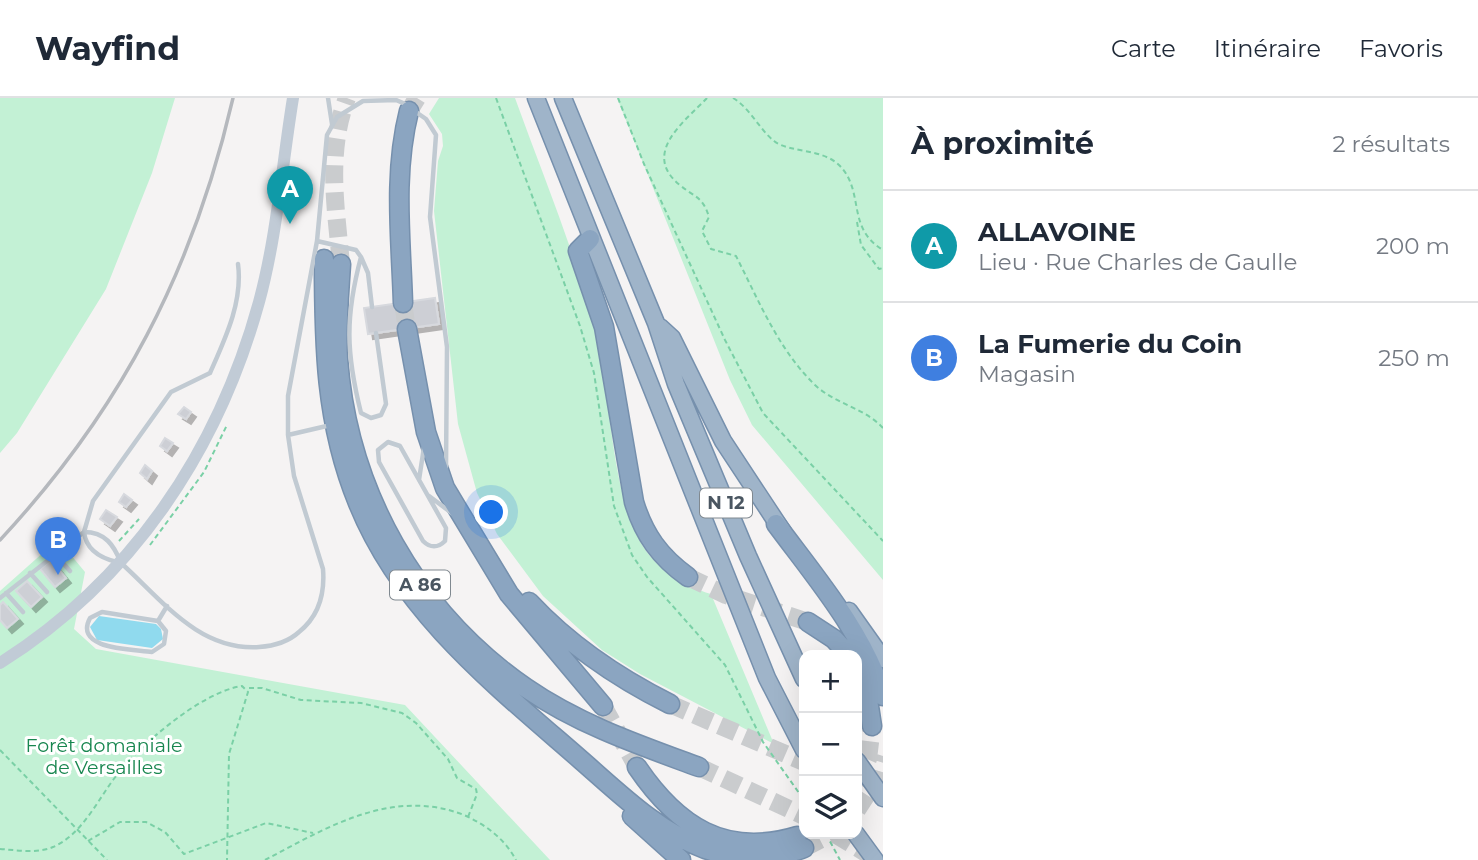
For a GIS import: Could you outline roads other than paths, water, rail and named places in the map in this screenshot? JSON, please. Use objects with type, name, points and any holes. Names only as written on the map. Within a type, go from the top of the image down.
[{"type":"highway","name":"N 12","points":[[536,98],[590,239],[768,678],[799,740]]},
{"type":"highway","name":"N 12","points":[[564,98],[656,323],[686,408],[763,591],[799,668]]},
{"type":"highway","points":[[401,103],[399,189],[404,303]]},
{"type":"highway","points":[[590,239],[578,251],[604,327],[634,502],[653,544],[666,561],[688,578]]},
{"type":"highway","name":"A 86","points":[[333,425],[325,360],[333,262],[338,359],[346,421],[362,475],[383,526],[422,587],[463,636],[527,689],[611,734],[699,767]]},
{"type":"highway","points":[[656,323],[672,338],[723,441],[776,524],[847,621],[864,649],[883,696]]},
{"type":"highway","points":[[407,329],[426,432],[445,488],[515,602],[603,706]]},
{"type":"highway","points":[[333,425],[358,504],[395,574],[448,639],[681,860]]},
{"type":"highway","points":[[776,524],[883,659]]},
{"type":"highway","points":[[467,526],[513,585],[581,650],[610,671],[670,704]]},
{"type":"highway","points":[[808,622],[834,639],[844,650]]},
{"type":"highway","points":[[862,680],[867,693],[872,726]]},
{"type":"highway","points":[[521,708],[639,809],[688,841],[734,856],[768,857],[800,842],[754,843],[715,836],[672,811],[637,767]]},
{"type":"highway","points":[[862,768],[883,798]]},
{"type":"highway","points":[[860,839],[875,860]]},
{"type":"main road","points":[[0,663],[66,616],[121,563],[178,488],[212,432],[251,328],[264,280],[293,98]]},
{"type":"lane","points":[[0,598],[54,552],[84,532],[100,534],[114,546],[121,563],[201,635],[230,646],[280,643],[292,638],[311,620],[323,595],[323,569],[294,476],[288,435],[291,373],[317,241],[326,143],[332,124],[328,98]]},
{"type":"lane","points":[[332,124],[354,104],[373,99],[401,103],[426,119],[436,135],[430,217],[447,347],[445,488]]},
{"type":"lane","points":[[317,241],[356,250],[362,257],[368,273],[372,307]]},
{"type":"lane","points":[[362,257],[350,299],[349,341],[361,413],[371,418],[381,415],[386,404],[376,333]]},
{"type":"lane","points":[[121,563],[104,559],[85,542],[84,532],[93,501],[171,393],[211,373],[229,329],[241,284],[238,264]]},
{"type":"lane","points":[[288,435],[333,425]]},
{"type":"lane","points":[[418,481],[426,432]]},
{"type":"lane","points":[[393,442],[400,446],[418,481],[447,533],[445,541],[438,546],[430,546],[423,541],[395,493],[377,458],[380,446],[393,442]]},
{"type":"lane","points":[[427,495],[467,526]]},
{"type":"lane","points":[[54,552],[71,570]]},
{"type":"lane","points":[[30,573],[47,592]]},
{"type":"lane","points":[[6,593],[23,612]]},
{"type":"lane","points":[[158,621],[167,606]]},
{"type":"lane","points":[[102,612],[158,621],[167,635],[164,644],[152,652],[96,643],[87,631],[90,618],[102,612]]},
{"type":"water","points":[[99,616],[156,624],[161,629],[163,639],[152,648],[97,640],[90,627]]},
{"type":"tunnel","points":[[341,264],[334,180],[336,139],[347,98]]},
{"type":"tunnel","points":[[409,111],[417,98]]},
{"type":"tunnel","points":[[403,303],[407,329]]},
{"type":"tunnel","points":[[688,577],[726,595],[808,622]]},
{"type":"tunnel","points":[[670,704],[799,760]]},
{"type":"tunnel","points":[[603,706],[637,767]]},
{"type":"tunnel","points":[[861,776],[868,759],[872,726]]},
{"type":"tunnel","points":[[862,802],[875,782],[883,756]]},
{"type":"tunnel","points":[[699,767],[799,814]]},
{"type":"tunnel","points":[[804,848],[821,839]]},
{"type":"tunnel","points":[[843,839],[874,858]]},
{"type":"railway","points":[[0,540],[43,491],[82,440],[147,335],[174,280],[197,222],[233,98]]},
{"type":"place","name":"ALLAVOINE","points":[[290,224]]},
{"type":"place","name":"La Fumerie du Coin","points":[[58,575]]},
{"type":"park label","name":"Forêt domaniale de Versailles","points":[[104,756]]}]
